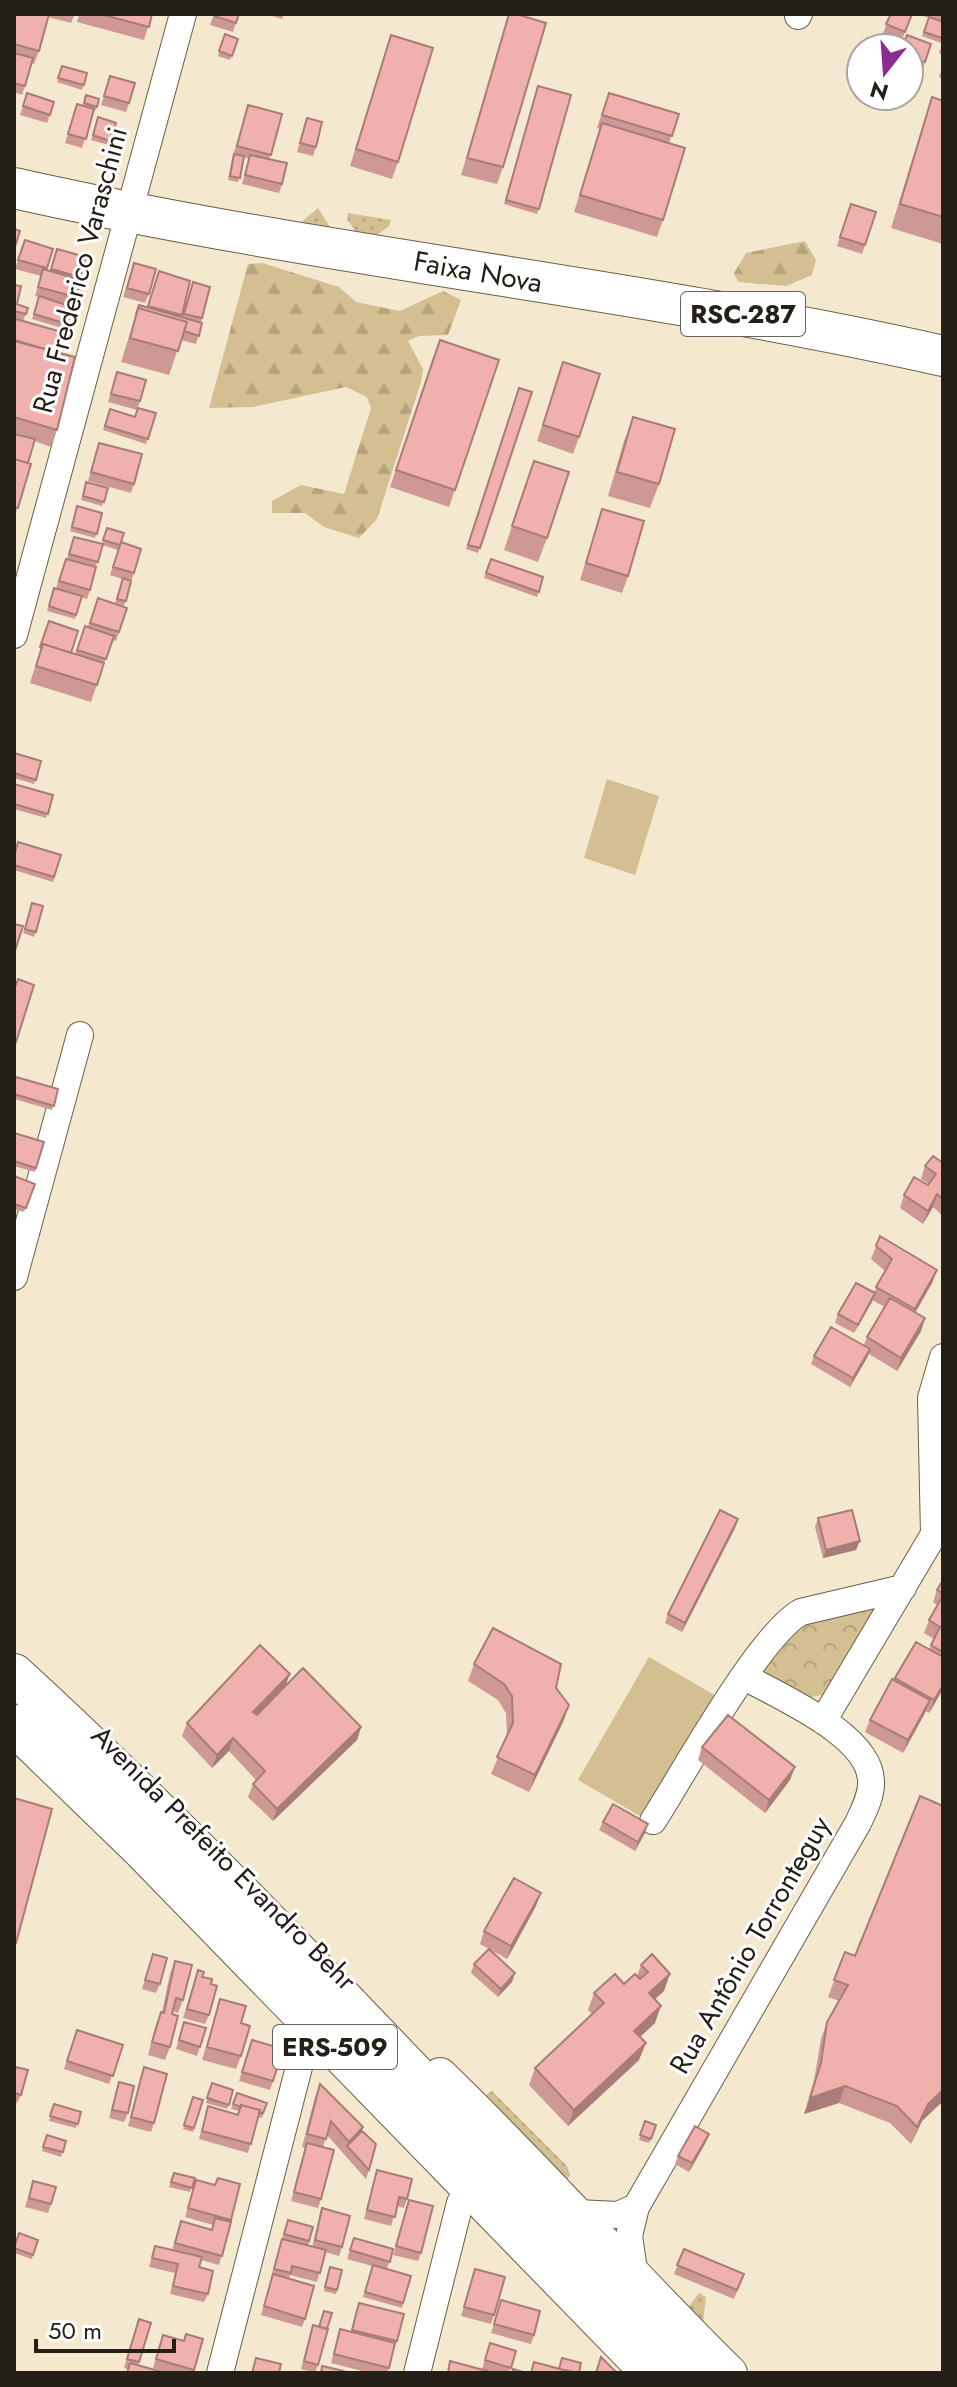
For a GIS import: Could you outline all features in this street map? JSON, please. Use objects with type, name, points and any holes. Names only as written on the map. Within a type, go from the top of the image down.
[{"type":"highway","name":"Faixa Nova","points":[[14,188],[127,213],[636,299],[730,312],[943,356]]},
{"type":"highway","name":"Avenida Prefeito Evandro Behr","points":[[14,1674],[276,1932],[701,2373]]},
{"type":"highway","points":[[14,1708],[40,1710],[62,1718]]},
{"type":"highway","name":"Avenida Prefeito Evandro Behr","points":[[14,1725],[145,1852],[652,2373]]},
{"type":"highway","name":"ERS-509","points":[[276,1932],[378,2013]]},
{"type":"main road","name":"Avenida Prefeito Evandro Behr","points":[[14,1658],[98,1730],[507,2139],[635,2277],[730,2373]]},
{"type":"main road","name":"ERS-509","points":[[14,1749],[133,1865],[625,2373]]},
{"type":"street","name":"Rua Frederico Varaschini","points":[[14,635],[19,599],[183,14]]},
{"type":"street","points":[[14,1277],[80,1035]]},
{"type":"street","points":[[823,1721],[939,1526],[931,1398],[943,1357]]},
{"type":"street","points":[[653,1821],[745,1677],[788,1619],[801,1612],[903,1588]]},
{"type":"street","name":"Rua Antônio Torronteguy","points":[[636,2207],[867,1803],[872,1784],[865,1759],[857,1748],[823,1721],[745,1677]]},
{"type":"street","points":[[220,2373],[305,2044]]},
{"type":"street","points":[[417,2373],[460,2203]]},
{"type":"street","points":[[576,2213],[618,2215],[636,2207]]},
{"type":"street","points":[[635,2277],[629,2236],[636,2207]]},
{"type":"green space","points":[[318,208],[331,229],[299,224]]},
{"type":"green space","points":[[348,213],[391,220],[389,226],[373,238],[358,235],[347,219]]},
{"type":"green space","points":[[805,241],[816,260],[812,275],[786,286],[738,282],[734,273],[746,253]]},
{"type":"green space","points":[[262,263],[339,287],[356,302],[400,311],[443,291],[461,300],[448,335],[419,336],[408,341],[423,369],[421,382],[377,519],[359,538],[324,527],[305,513],[272,513],[272,501],[301,485],[344,494],[371,408],[367,397],[346,387],[253,407],[209,408],[248,264]]},
{"type":"green space","points":[[607,779],[659,796],[635,875],[584,858]]},
{"type":"green space","points":[[883,1604],[831,1693],[807,1698],[759,1671],[798,1626]]},
{"type":"green space","points":[[649,1657],[716,1696],[645,1819],[578,1780]]},
{"type":"green space","points":[[492,2091],[567,2166],[570,2175],[567,2180],[486,2095]]},
{"type":"green space","points":[[699,2293],[706,2297],[703,2323],[688,2307]]},
{"type":"building","points":[[14,14],[49,14],[39,51],[14,44]]},
{"type":"building","points":[[100,14],[152,14],[149,27]]},
{"type":"building","points":[[214,14],[239,14],[236,23]]},
{"type":"building","points":[[509,14],[546,23],[503,167],[467,158]]},
{"type":"building","points":[[891,14],[912,14],[905,32],[886,24]]},
{"type":"building","points":[[929,17],[943,22],[942,38],[924,32]]},
{"type":"building","points":[[225,34],[238,39],[232,56],[219,51]]},
{"type":"building","points":[[391,35],[433,48],[398,162],[356,149]]},
{"type":"building","points":[[925,42],[931,44],[925,62]]},
{"type":"building","points":[[14,53],[33,58],[25,86],[14,83]]},
{"type":"building","points":[[62,66],[87,73],[84,85],[58,78]]},
{"type":"building","points":[[110,76],[135,83],[129,103],[104,96]]},
{"type":"building","points":[[538,86],[571,95],[539,209],[506,200]]},
{"type":"building","points":[[27,93],[54,102],[50,115],[23,106]]},
{"type":"building","points":[[609,93],[679,114],[672,136],[602,115]]},
{"type":"building","points":[[86,95],[99,99],[97,107],[84,103]]},
{"type":"building","points":[[932,97],[943,101],[943,217],[900,204]]},
{"type":"building","points":[[77,104],[94,109],[86,139],[68,134]]},
{"type":"building","points":[[248,105],[282,114],[271,155],[237,146]]},
{"type":"building","points":[[98,117],[116,123],[110,141],[93,135]]},
{"type":"building","points":[[307,118],[322,122],[316,147],[300,143]]},
{"type":"building","points":[[602,123],[685,148],[663,220],[580,195]]},
{"type":"building","points":[[234,154],[244,156],[240,178],[230,176]]},
{"type":"building","points":[[250,155],[287,163],[282,184],[245,175]]},
{"type":"building","points":[[851,204],[876,212],[865,245],[840,237]]},
{"type":"building","points":[[14,229],[20,231],[14,250]]},
{"type":"building","points":[[25,240],[53,249],[47,268],[18,260]]},
{"type":"building","points":[[57,249],[86,257],[80,277],[51,269]]},
{"type":"building","points":[[134,263],[156,269],[149,294],[127,288]]},
{"type":"building","points":[[43,269],[81,280],[76,297],[38,287]]},
{"type":"building","points":[[159,271],[190,281],[182,315],[148,306]]},
{"type":"building","points":[[193,282],[210,287],[202,318],[184,314]]},
{"type":"building","points":[[14,285],[21,286],[17,304],[28,308],[26,314],[14,311]]},
{"type":"building","points":[[39,296],[72,307],[67,324],[34,314]]},
{"type":"building","points":[[139,305],[202,323],[199,336],[184,331],[187,322],[138,308]]},
{"type":"building","points":[[138,308],[187,322],[178,351],[130,338]]},
{"type":"building","points":[[16,319],[65,333],[59,353],[14,340]]},
{"type":"building","points":[[440,340],[499,360],[455,490],[396,470]]},
{"type":"building","points":[[14,341],[75,357],[57,430],[14,417]]},
{"type":"building","points":[[563,362],[600,374],[579,437],[543,425]]},
{"type":"building","points":[[117,372],[146,380],[140,401],[111,394]]},
{"type":"building","points":[[519,388],[532,392],[480,548],[468,545]]},
{"type":"building","points":[[138,408],[156,413],[148,439],[105,426],[110,409],[135,417]]},
{"type":"building","points":[[633,417],[675,429],[659,484],[617,472]]},
{"type":"building","points":[[14,434],[35,439],[28,463],[14,459]]},
{"type":"building","points":[[99,443],[142,454],[134,484],[91,472]]},
{"type":"building","points":[[14,459],[31,464],[18,508],[14,507]]},
{"type":"building","points":[[534,461],[569,472],[547,538],[512,526]]},
{"type":"building","points":[[86,482],[108,488],[104,502],[83,496]]},
{"type":"building","points":[[77,506],[102,513],[97,534],[72,527]]},
{"type":"building","points":[[602,509],[644,521],[628,576],[586,563]]},
{"type":"building","points":[[107,528],[124,533],[120,545],[103,540]]},
{"type":"building","points":[[74,537],[103,544],[98,562],[69,554]]},
{"type":"building","points":[[121,542],[141,549],[134,573],[113,567]]},
{"type":"building","points":[[66,559],[96,567],[90,590],[59,581]]},
{"type":"building","points":[[491,559],[543,577],[539,592],[486,573]]},
{"type":"building","points":[[123,578],[131,581],[126,601],[117,599]]},
{"type":"building","points":[[54,588],[82,596],[76,615],[49,606]]},
{"type":"building","points":[[98,598],[127,608],[119,632],[90,623]]},
{"type":"building","points":[[49,621],[78,631],[71,653],[43,644],[40,647]]},
{"type":"building","points":[[85,626],[114,636],[106,659],[77,650]]},
{"type":"building","points":[[43,644],[104,663],[97,685],[36,666]]},
{"type":"building","points":[[14,753],[41,761],[36,780],[14,773]]},
{"type":"building","points":[[14,784],[53,795],[48,814],[14,804]]},
{"type":"building","points":[[18,842],[61,855],[54,877],[14,865]]},
{"type":"building","points":[[32,903],[43,906],[36,932],[25,929]]},
{"type":"building","points":[[14,924],[23,926],[14,954]]},
{"type":"building","points":[[18,979],[34,985],[16,1042],[14,990]]},
{"type":"building","points":[[16,1077],[58,1089],[54,1106],[14,1094]]},
{"type":"building","points":[[14,1133],[44,1142],[36,1168],[14,1161]]},
{"type":"building","points":[[933,1156],[943,1163],[943,1199],[937,1194],[928,1211],[904,1195],[914,1177],[928,1185],[936,1174],[925,1166]]},
{"type":"building","points":[[14,1176],[35,1184],[26,1208],[14,1204]]},
{"type":"building","points":[[880,1236],[937,1270],[915,1309],[876,1287],[892,1259],[876,1246]]},
{"type":"building","points":[[856,1283],[875,1293],[858,1325],[838,1314]]},
{"type":"building","points":[[890,1298],[925,1318],[901,1358],[867,1337]]},
{"type":"building","points":[[831,1327],[870,1349],[853,1378],[814,1356]]},
{"type":"building","points":[[720,1510],[738,1519],[685,1623],[668,1614]]},
{"type":"building","points":[[852,1510],[860,1541],[826,1550],[818,1518]]},
{"type":"building","points":[[941,1599],[943,1652],[931,1645],[940,1627],[929,1620]]},
{"type":"building","points":[[493,1628],[561,1664],[556,1688],[569,1705],[535,1775],[497,1757],[513,1723],[512,1696],[504,1684],[474,1664]]},
{"type":"building","points":[[916,1642],[943,1657],[943,1685],[934,1700],[895,1678]]},
{"type":"building","points":[[260,1645],[290,1674],[253,1712],[257,1715],[303,1668],[361,1727],[277,1809],[253,1784],[265,1771],[233,1738],[217,1755],[187,1723]]},
{"type":"building","points":[[892,1679],[930,1700],[908,1740],[870,1720]]},
{"type":"building","points":[[728,1715],[795,1767],[769,1800],[702,1747]]},
{"type":"building","points":[[920,1796],[943,1806],[943,2090],[928,2104],[917,2127],[897,2106],[845,2086],[810,2098],[821,2063],[827,2022],[848,1985],[834,1980],[845,1952],[855,1956]]},
{"type":"building","points":[[14,1798],[52,1809],[16,1943],[14,1942]]},
{"type":"building","points":[[613,1804],[648,1824],[638,1842],[603,1822]]},
{"type":"building","points":[[514,1878],[541,1893],[511,1946],[484,1931]]},
{"type":"building","points":[[489,1949],[515,1973],[501,1989],[474,1964]]},
{"type":"building","points":[[153,1954],[167,1958],[160,1984],[145,1980]]},
{"type":"building","points":[[652,1954],[670,1974],[649,1993],[661,2006],[634,2031],[646,2043],[574,2110],[535,2068],[604,2003],[594,1993],[615,1974],[624,1984],[635,1974],[640,1979],[648,1972],[641,1965]]},
{"type":"building","points":[[175,1961],[192,1965],[183,2000],[176,1998],[172,2014],[178,2016],[170,2047],[152,2042],[161,2012],[164,2013]]},
{"type":"building","points":[[198,1970],[204,1972],[202,1977],[212,1979],[211,1984],[217,1986],[209,2015],[187,2009]]},
{"type":"building","points":[[220,1999],[246,2006],[241,2023],[250,2026],[241,2056],[207,2047]]},
{"type":"building","points":[[184,2022],[206,2028],[200,2047],[179,2040]]},
{"type":"building","points":[[77,2030],[123,2045],[113,2076],[67,2061]]},
{"type":"building","points":[[252,2040],[283,2049],[273,2081],[242,2072]]},
{"type":"building","points":[[16,2067],[28,2070],[21,2095],[14,2093]]},
{"type":"building","points":[[144,2067],[167,2074],[154,2123],[131,2117]]},
{"type":"building","points":[[119,2082],[134,2086],[128,2113],[112,2110]]},
{"type":"building","points":[[212,2083],[233,2090],[229,2105],[207,2098]]},
{"type":"building","points":[[320,2084],[363,2127],[349,2142],[331,2121],[326,2139],[307,2134]]},
{"type":"building","points":[[237,2093],[267,2103],[263,2113],[233,2104]]},
{"type":"building","points":[[193,2097],[203,2100],[194,2128],[184,2125]]},
{"type":"building","points":[[54,2104],[81,2112],[78,2124],[50,2116]]},
{"type":"building","points":[[241,2105],[260,2110],[251,2144],[202,2131],[208,2106],[238,2115]]},
{"type":"building","points":[[645,2121],[656,2125],[651,2139],[640,2135]]},
{"type":"building","points":[[695,2126],[709,2134],[692,2163],[678,2156]]},
{"type":"building","points":[[362,2131],[376,2144],[369,2170],[347,2146]]},
{"type":"building","points":[[47,2135],[66,2141],[63,2152],[43,2147]]},
{"type":"building","points":[[307,2143],[334,2150],[321,2199],[294,2192]]},
{"type":"building","points":[[377,2170],[412,2179],[407,2199],[399,2197],[395,2217],[367,2210]]},
{"type":"building","points":[[174,2173],[195,2178],[192,2188],[171,2182]]},
{"type":"building","points":[[218,2178],[240,2184],[231,2220],[188,2208],[196,2180],[215,2185]]},
{"type":"building","points":[[33,2181],[56,2187],[51,2204],[29,2198]]},
{"type":"building","points":[[409,2200],[433,2206],[421,2253],[396,2246]]},
{"type":"building","points":[[322,2208],[350,2216],[342,2247],[315,2240]]},
{"type":"building","points":[[215,2218],[231,2222],[222,2256],[175,2243],[181,2221],[212,2230]]},
{"type":"building","points":[[288,2220],[313,2227],[309,2241],[284,2234]]},
{"type":"building","points":[[19,2233],[38,2240],[33,2255],[14,2248]]},
{"type":"building","points":[[354,2238],[393,2249],[390,2262],[350,2250]]},
{"type":"building","points":[[282,2239],[326,2250],[320,2273],[292,2266],[291,2273],[274,2269]]},
{"type":"building","points":[[155,2246],[202,2257],[199,2267],[213,2271],[208,2294],[173,2286],[178,2264],[152,2258]]},
{"type":"building","points":[[684,2249],[744,2274],[737,2290],[677,2265]]},
{"type":"building","points":[[373,2265],[411,2276],[403,2303],[365,2292]]},
{"type":"building","points":[[330,2267],[342,2270],[337,2290],[325,2287]]},
{"type":"building","points":[[475,2269],[505,2277],[494,2315],[464,2307]]},
{"type":"building","points":[[273,2274],[314,2286],[305,2319],[264,2306]]},
{"type":"building","points":[[501,2300],[540,2311],[534,2335],[494,2324]]},
{"type":"building","points":[[359,2303],[404,2314],[397,2341],[352,2330]]},
{"type":"building","points":[[324,2311],[332,2313],[327,2329],[319,2327]]},
{"type":"building","points":[[139,2319],[151,2323],[139,2362],[127,2359]]},
{"type":"building","points":[[313,2325],[328,2329],[318,2365],[304,2361]]},
{"type":"building","points":[[340,2329],[395,2343],[389,2368],[334,2354]]},
{"type":"building","points":[[186,2334],[203,2339],[194,2370],[156,2359],[163,2335],[184,2341]]},
{"type":"building","points":[[490,2343],[516,2351],[511,2368],[485,2360]]},
{"type":"building","points":[[601,2357],[617,2373],[596,2373]]},
{"type":"building","points":[[256,2358],[281,2364],[279,2373],[252,2373]]},
{"type":"building","points":[[562,2358],[581,2363],[579,2373],[559,2369]]},
{"type":"building","points":[[450,2361],[487,2371],[448,2373]]},
{"type":"building","points":[[534,2362],[575,2373],[531,2373]]},
{"type":"building","points":[[130,2363],[166,2373],[127,2373]]},
{"type":"building","points":[[322,2366],[344,2371],[344,2373],[321,2373]]}]
